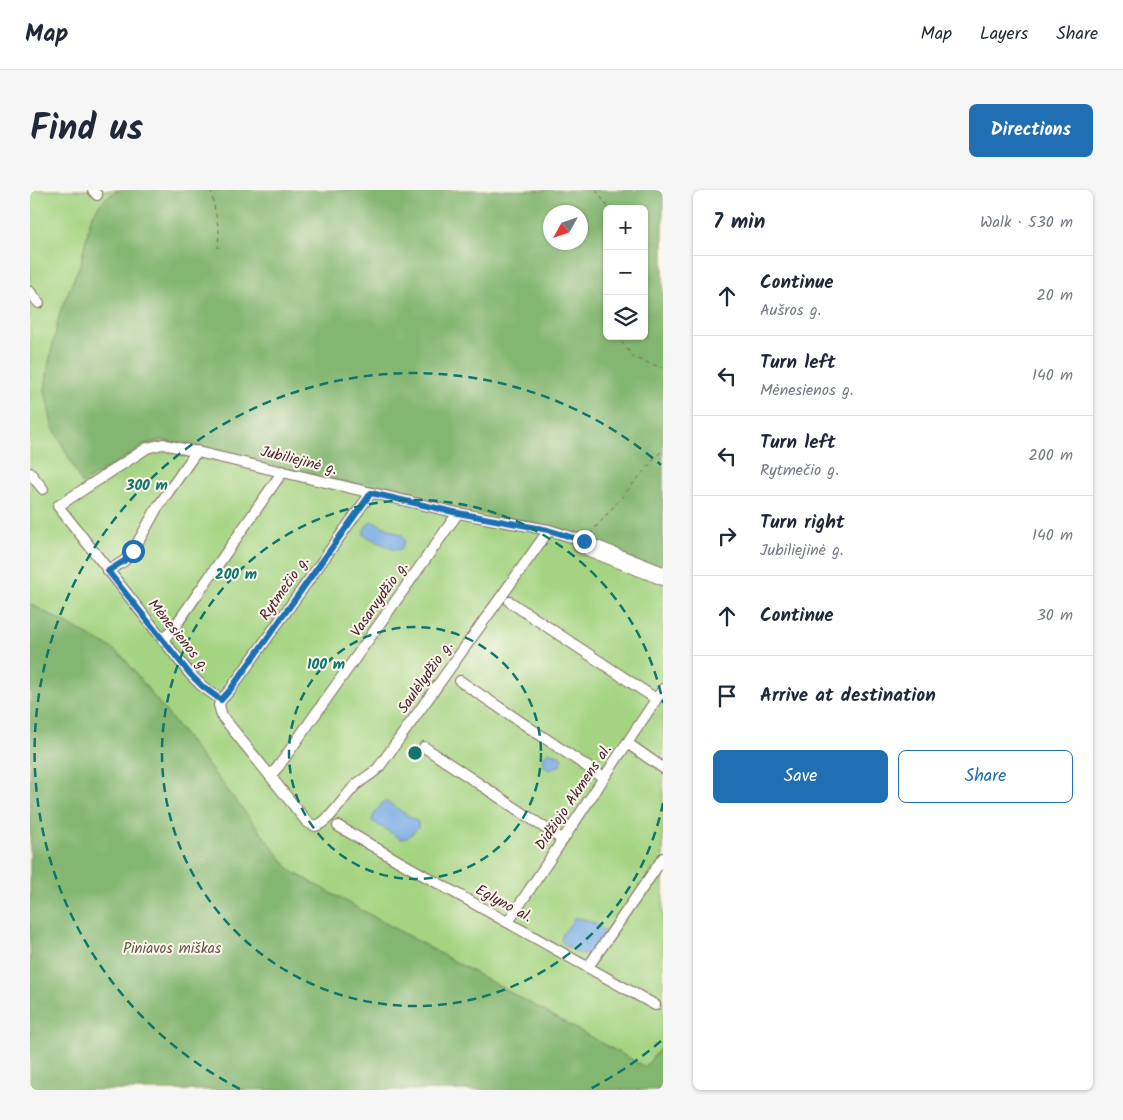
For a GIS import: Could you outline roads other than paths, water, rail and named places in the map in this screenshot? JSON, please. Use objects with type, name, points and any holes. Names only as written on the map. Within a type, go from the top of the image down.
[{"type":"street","points":[[30,292],[39,304]]},
{"type":"street","name":"Jubiliejinė g.","points":[[58,506],[146,448],[162,444],[458,513],[548,530],[582,544]]},
{"type":"street","points":[[108,571],[124,561],[133,551],[157,508],[197,451]]},
{"type":"street","points":[[163,640],[178,622],[283,471]]},
{"type":"street","points":[[30,473],[43,489]]},
{"type":"street","name":"Rytmečio g.","points":[[221,700],[371,493]]},
{"type":"street","name":"Mėnesienos g.","points":[[58,506],[190,674],[221,700]]},
{"type":"street","name":"Vasarvydžio g.","points":[[271,775],[458,513]]},
{"type":"street","name":"Saulėlydžio g.","points":[[271,775],[308,822],[312,825],[320,825],[324,822],[357,784],[379,767],[548,530]]},
{"type":"street","points":[[582,544],[663,572]]},
{"type":"street","points":[[582,544],[663,580]]},
{"type":"street","points":[[510,602],[656,699]]},
{"type":"street","points":[[460,681],[604,778]]},
{"type":"street","name":"Didžiojo Akmens al.","points":[[508,922],[663,689]]},
{"type":"street","points":[[221,700],[219,704],[222,716],[271,775]]},
{"type":"street","points":[[627,743],[663,768]]},
{"type":"street","points":[[424,747],[563,840]]},
{"type":"street","name":"Eglyno al.","points":[[338,826],[655,1005]]},
{"type":"street","points":[[588,966],[663,858]]},
{"type":"water","points":[[371,521],[402,535],[405,541],[401,549],[394,550],[364,535],[364,529]]},
{"type":"water","points":[[549,752],[563,758],[560,765],[550,770],[547,769],[543,761]]},
{"type":"water","points":[[383,802],[387,802],[418,822],[418,828],[407,838],[401,839],[372,821],[373,816]]},
{"type":"water","points":[[575,918],[591,922],[599,926],[604,932],[602,940],[590,955],[574,951],[561,941],[562,935]]},
{"type":"park label","name":"Piniavos miškas","points":[[172,948]]}]
